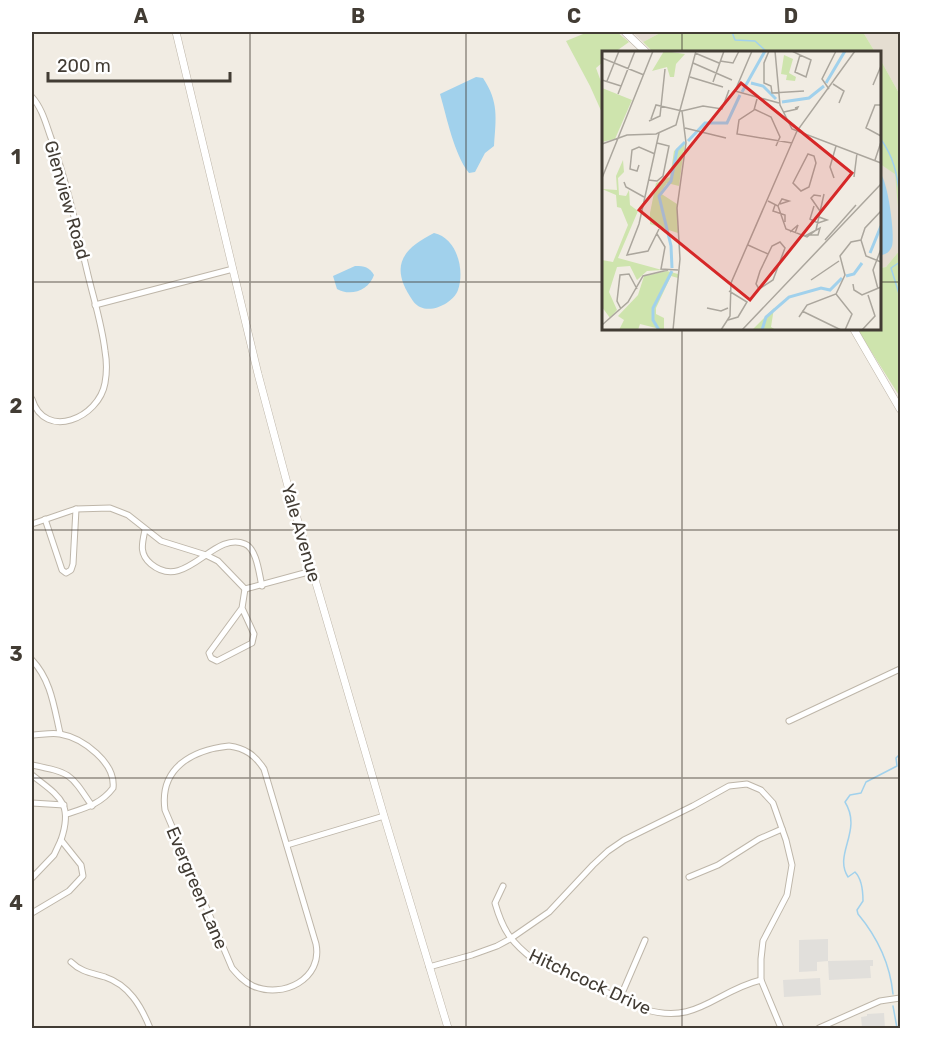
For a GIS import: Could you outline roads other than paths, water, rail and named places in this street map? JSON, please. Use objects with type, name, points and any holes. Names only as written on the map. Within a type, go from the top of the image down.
[{"type":"street","name":"Yale Avenue","points":[[176,32],[258,374],[312,571],[448,1029]]},
{"type":"street","points":[[625,32],[645,51]]},
{"type":"street","name":"Glenview Road","points":[[32,97],[41,111],[66,183],[106,361],[106,381],[99,400],[87,413],[59,422],[51,421],[39,414],[32,399]]},
{"type":"street","points":[[95,305],[232,269]]},
{"type":"street","points":[[854,330],[900,409]]},
{"type":"street","points":[[32,524],[76,510],[111,508],[128,515],[161,542],[206,555],[218,561],[245,589]]},
{"type":"street","points":[[45,519],[62,570],[66,573],[73,564],[76,510]]},
{"type":"street","points":[[145,530],[141,548],[146,559],[157,569],[172,572],[193,565],[224,544],[236,542],[246,544],[252,549],[262,586]]},
{"type":"street","points":[[245,589],[312,571]]},
{"type":"street","points":[[242,608],[254,634],[252,643],[217,661],[211,658],[209,653],[242,608],[245,589]]},
{"type":"street","points":[[32,660],[50,688],[60,734]]},
{"type":"street","points":[[789,721],[900,669]]},
{"type":"street","points":[[32,735],[60,734],[86,746],[97,754],[112,773],[113,788],[107,796],[92,806],[67,814]]},
{"type":"street","name":"Evergreen Lane","points":[[229,746],[246,750],[264,769],[287,845],[318,953],[313,970],[307,977],[289,987],[268,990],[251,985],[244,980],[227,960],[165,810],[165,792],[172,773],[179,765],[198,753],[229,746]]},
{"type":"street","points":[[32,765],[67,774],[74,780],[92,806]]},
{"type":"street","points":[[32,775],[58,795],[67,814],[61,840],[54,855],[32,878]]},
{"type":"street","points":[[429,967],[472,955],[510,939],[549,912],[608,851],[637,832],[729,786],[747,784],[761,790],[773,803],[792,865],[787,895],[763,941],[761,959],[761,980],[781,1029]]},
{"type":"street","points":[[32,803],[64,805]]},
{"type":"street","points":[[287,845],[384,816]]},
{"type":"street","points":[[689,877],[718,865],[759,839],[782,829]]},
{"type":"street","points":[[32,913],[69,891],[83,876],[81,865],[61,840]]},
{"type":"street","name":"Hitchcock Drive","points":[[502,886],[495,903],[500,921],[510,939],[534,960],[661,1014],[681,1013],[702,1007],[750,983],[761,980]]},
{"type":"street","points":[[620,998],[645,940]]},
{"type":"street","points":[[71,962],[82,970],[108,978],[125,989],[138,1004],[150,1029]]},
{"type":"street","points":[[819,1029],[880,1002],[900,998]]},
{"type":"water","points":[[476,77],[483,78],[492,95],[496,119],[495,136],[494,146],[485,153],[475,172],[469,173],[455,146],[440,94]]},
{"type":"water","points":[[881,175],[888,197],[893,231],[891,248],[882,255]]},
{"type":"water","points":[[434,233],[442,236],[454,248],[460,264],[460,282],[451,300],[431,309],[418,306],[413,301],[402,279],[401,269],[406,253],[422,239]]},
{"type":"water","points":[[355,266],[370,270],[374,275],[372,280],[359,291],[348,292],[337,289],[333,276]]},
{"type":"waterway","points":[[732,32],[735,40],[755,41],[766,51]]},
{"type":"waterway","points":[[881,140],[894,166],[900,197]]},
{"type":"waterway","points":[[900,220],[900,234]]},
{"type":"waterway","points":[[900,262],[891,268],[900,297]]},
{"type":"waterway","points":[[893,994],[882,951],[858,914],[857,910],[863,901],[861,882],[855,872],[848,877],[844,868],[851,823],[845,802],[850,795],[861,793],[866,782],[897,766],[896,758],[900,754]]},
{"type":"waterway","points":[[893,1006],[897,1028]]}]
